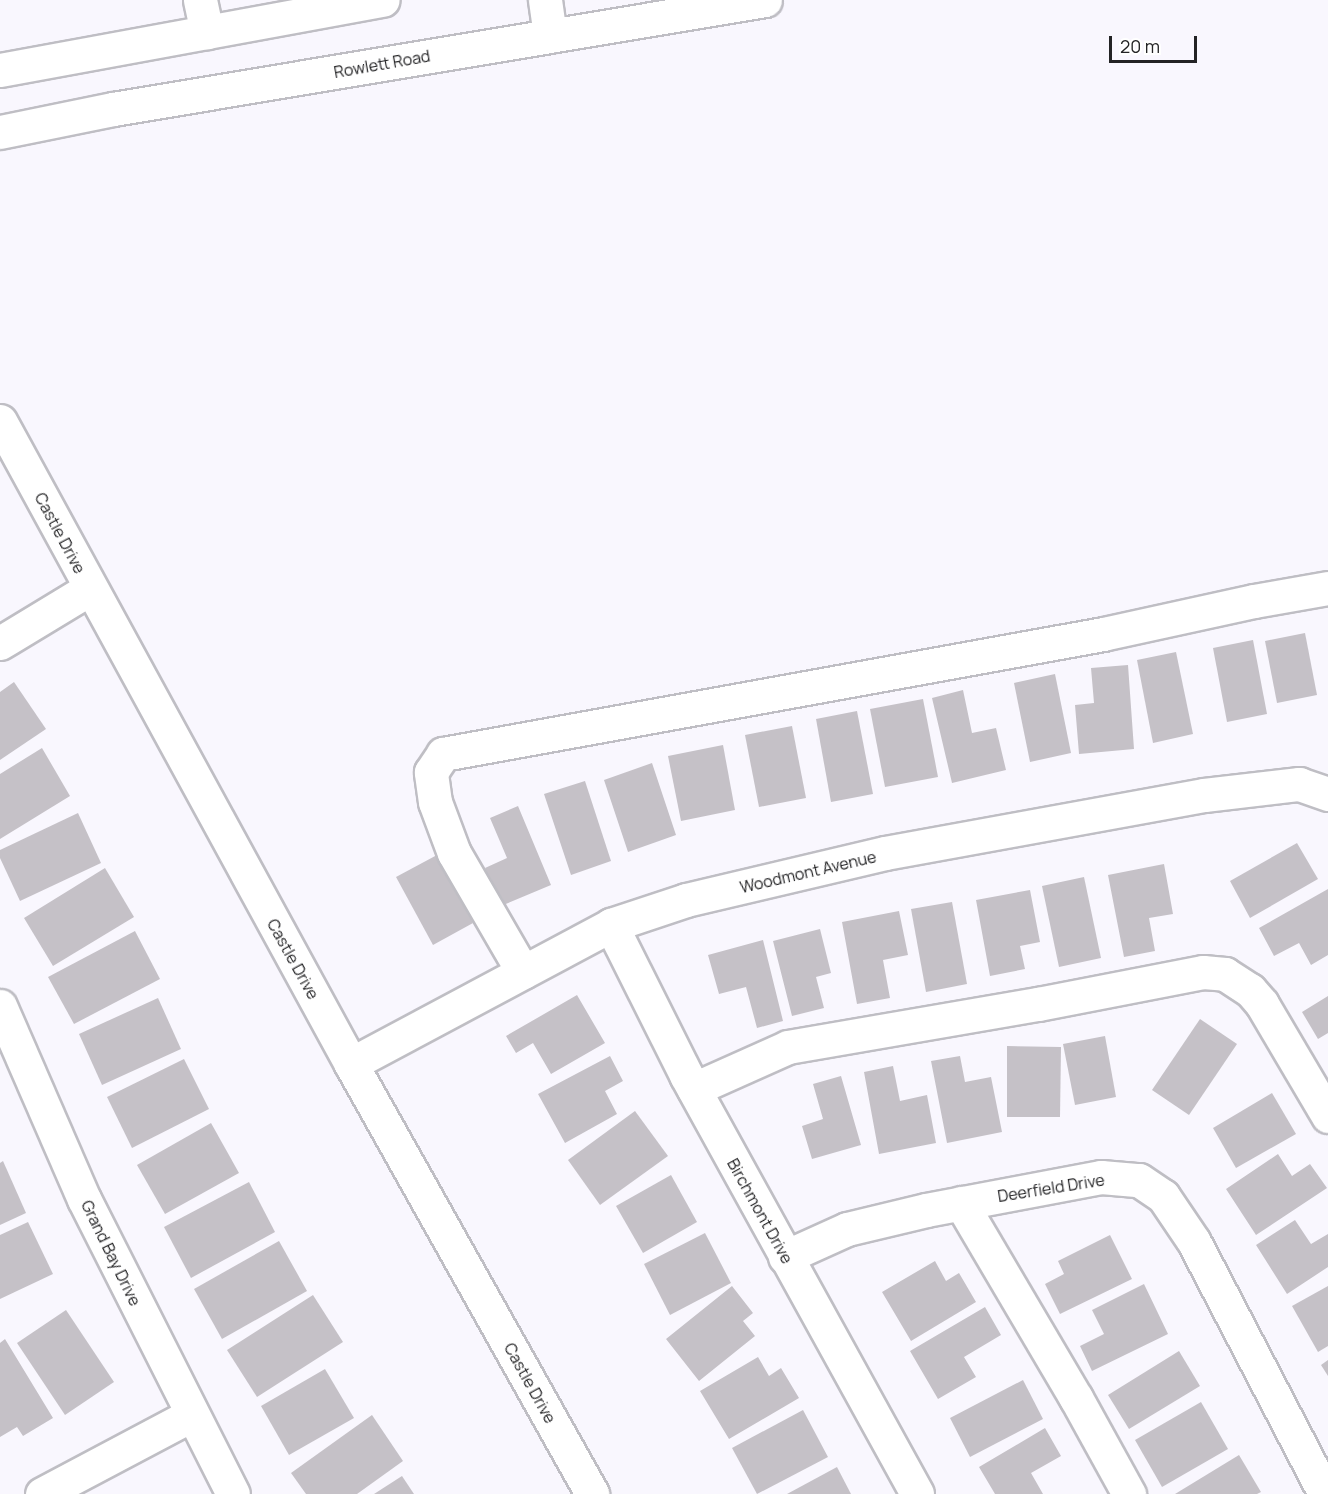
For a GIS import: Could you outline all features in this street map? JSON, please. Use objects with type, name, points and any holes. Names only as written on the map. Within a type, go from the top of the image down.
[{"type":"street","points":[[200,0],[207,32]]},
{"type":"street","points":[[0,70],[382,0]]},
{"type":"street","points":[[545,0],[550,36]]},
{"type":"street","name":"Rowlett Road","points":[[0,132],[113,109],[765,0]]},
{"type":"street","name":"Castle Drive","points":[[0,421],[89,589],[351,1064],[592,1494]]},
{"type":"street","points":[[524,972],[454,853],[435,802],[431,772],[443,754],[1103,634],[1254,601],[1328,588]]},
{"type":"street","points":[[0,643],[89,589]]},
{"type":"street","name":"Woodmont Avenue","points":[[351,1064],[612,925],[686,900],[885,853],[1204,795],[1314,789]]},
{"type":"street","name":"Birchmont Drive","points":[[612,925],[694,1089],[917,1494]]},
{"type":"street","points":[[694,1089],[788,1047],[1038,1004],[1203,972],[1225,974],[1250,990],[1262,1004],[1328,1116]]},
{"type":"street","name":"Grand Bay Drive","points":[[0,1006],[84,1199],[233,1494]]},
{"type":"street","name":"Deerfield Drive","points":[[785,1257],[847,1229],[961,1203],[1101,1177],[1139,1180],[1163,1196],[1194,1242],[1323,1483]]},
{"type":"street","points":[[961,1203],[1130,1494]]},
{"type":"street","points":[[42,1494],[192,1415]]},
{"type":"building","points":[[1305,633],[1317,695],[1277,703],[1265,641]]},
{"type":"building","points":[[1253,640],[1267,714],[1227,722],[1213,648]]},
{"type":"building","points":[[1176,652],[1193,734],[1153,743],[1137,660]]},
{"type":"building","points":[[1128,665],[1134,749],[1079,754],[1075,705],[1094,703],[1091,668]]},
{"type":"building","points":[[1055,674],[1071,753],[1030,762],[1014,683]]},
{"type":"building","points":[[14,682],[46,729],[0,760],[0,692]]},
{"type":"building","points":[[963,690],[972,733],[996,728],[1006,770],[952,783],[932,698]]},
{"type":"building","points":[[923,699],[938,777],[885,787],[870,709]]},
{"type":"building","points":[[857,711],[873,794],[831,802],[816,719]]},
{"type":"building","points":[[792,726],[806,798],[759,807],[745,735]]},
{"type":"building","points":[[723,745],[735,810],[681,821],[668,756]]},
{"type":"building","points":[[42,748],[70,796],[0,839],[0,774]]},
{"type":"building","points":[[652,763],[676,835],[628,852],[604,780]]},
{"type":"building","points":[[585,781],[611,861],[571,875],[544,794]]},
{"type":"building","points":[[518,806],[551,885],[501,906],[485,868],[507,858],[490,818]]},
{"type":"building","points":[[78,813],[101,863],[20,901],[0,858],[0,850]]},
{"type":"building","points":[[1297,843],[1318,879],[1250,918],[1230,881]]},
{"type":"building","points":[[437,855],[473,923],[433,945],[396,877]]},
{"type":"building","points":[[1164,864],[1173,914],[1149,918],[1155,951],[1124,957],[1108,875]]},
{"type":"building","points":[[105,868],[134,917],[53,966],[24,918]]},
{"type":"building","points":[[1084,877],[1101,958],[1059,967],[1042,886]]},
{"type":"building","points":[[1328,889],[1328,955],[1311,965],[1299,943],[1274,956],[1259,928]]},
{"type":"building","points":[[1030,890],[1040,942],[1020,946],[1025,969],[990,976],[976,900]]},
{"type":"building","points":[[952,902],[967,984],[926,992],[911,909]]},
{"type":"building","points":[[899,911],[908,955],[883,960],[890,998],[857,1004],[842,922]]},
{"type":"building","points":[[820,929],[831,973],[816,977],[824,1008],[792,1016],[773,941]]},
{"type":"building","points":[[135,931],[160,979],[74,1024],[48,977]]},
{"type":"building","points":[[763,940],[783,1021],[757,1028],[746,987],[719,994],[708,955]]},
{"type":"building","points":[[577,995],[605,1043],[551,1074],[533,1043],[516,1053],[506,1036]]},
{"type":"building","points":[[1328,996],[1328,1033],[1318,1039],[1302,1012]]},
{"type":"building","points":[[158,998],[181,1049],[102,1085],[79,1034]]},
{"type":"building","points":[[1200,1019],[1237,1044],[1189,1115],[1152,1090]]},
{"type":"building","points":[[1105,1036],[1116,1097],[1075,1105],[1063,1044]]},
{"type":"building","points":[[1007,1046],[1061,1047],[1060,1117],[1007,1117]]},
{"type":"building","points":[[610,1056],[623,1081],[605,1091],[617,1114],[565,1143],[538,1094]]},
{"type":"building","points":[[960,1056],[965,1082],[991,1077],[1002,1132],[947,1143],[931,1061]]},
{"type":"building","points":[[184,1059],[209,1109],[132,1148],[107,1097]]},
{"type":"building","points":[[893,1066],[900,1101],[927,1095],[936,1143],[879,1154],[864,1072]]},
{"type":"building","points":[[841,1076],[861,1145],[812,1159],[802,1126],[823,1119],[813,1084]]},
{"type":"building","points":[[1272,1093],[1296,1134],[1236,1168],[1213,1128]]},
{"type":"building","points":[[635,1111],[668,1156],[600,1205],[568,1160]]},
{"type":"building","points":[[211,1123],[239,1173],[165,1214],[137,1165]]},
{"type":"building","points":[[1278,1154],[1292,1176],[1310,1164],[1327,1188],[1256,1235],[1226,1189]]},
{"type":"building","points":[[3,1161],[26,1213],[0,1225],[0,1163]]},
{"type":"building","points":[[671,1175],[697,1222],[643,1253],[616,1206]]},
{"type":"building","points":[[249,1182],[275,1232],[191,1278],[164,1227]]},
{"type":"building","points":[[1295,1220],[1311,1244],[1328,1234],[1328,1267],[1287,1294],[1256,1245]]},
{"type":"building","points":[[28,1222],[53,1274],[0,1299],[0,1235]]},
{"type":"building","points":[[705,1233],[731,1283],[670,1315],[644,1264]]},
{"type":"building","points":[[1110,1235],[1132,1279],[1060,1314],[1045,1284],[1064,1274],[1058,1261]]},
{"type":"building","points":[[279,1241],[307,1291],[222,1339],[194,1289]]},
{"type":"building","points":[[935,1261],[946,1281],[959,1273],[976,1302],[911,1341],[882,1292]]},
{"type":"building","points":[[1144,1284],[1168,1334],[1092,1371],[1080,1346],[1104,1334],[1092,1310]]},
{"type":"building","points":[[732,1286],[753,1313],[743,1321],[755,1336],[699,1381],[666,1339]]},
{"type":"building","points":[[1328,1286],[1328,1346],[1318,1352],[1292,1306]]},
{"type":"building","points":[[313,1295],[343,1342],[257,1397],[227,1350]]},
{"type":"building","points":[[985,1307],[1001,1335],[964,1357],[976,1377],[938,1399],[910,1351]]},
{"type":"building","points":[[66,1310],[114,1382],[65,1415],[17,1343]]},
{"type":"building","points":[[5,1339],[53,1418],[23,1436],[17,1427],[0,1437],[0,1343]]},
{"type":"building","points":[[1179,1351],[1200,1386],[1129,1429],[1108,1395]]},
{"type":"building","points":[[758,1357],[769,1376],[781,1368],[799,1398],[729,1439],[700,1391]]},
{"type":"building","points":[[1328,1360],[1328,1376],[1321,1365]]},
{"type":"building","points":[[325,1369],[354,1418],[289,1455],[261,1406]]},
{"type":"building","points":[[1023,1380],[1043,1419],[970,1457],[950,1418]]},
{"type":"building","points":[[1201,1402],[1228,1449],[1162,1487],[1135,1440]]},
{"type":"building","points":[[803,1410],[828,1457],[757,1494],[732,1448]]},
{"type":"building","points":[[372,1415],[403,1461],[357,1494],[306,1494],[291,1473]]},
{"type":"building","points":[[1045,1428],[1061,1456],[1031,1473],[1043,1494],[995,1494],[979,1467]]},
{"type":"building","points":[[1239,1455],[1261,1492],[1257,1494],[1175,1494]]},
{"type":"building","points":[[837,1467],[851,1494],[787,1494]]},
{"type":"building","points":[[402,1476],[414,1494],[374,1494]]}]
